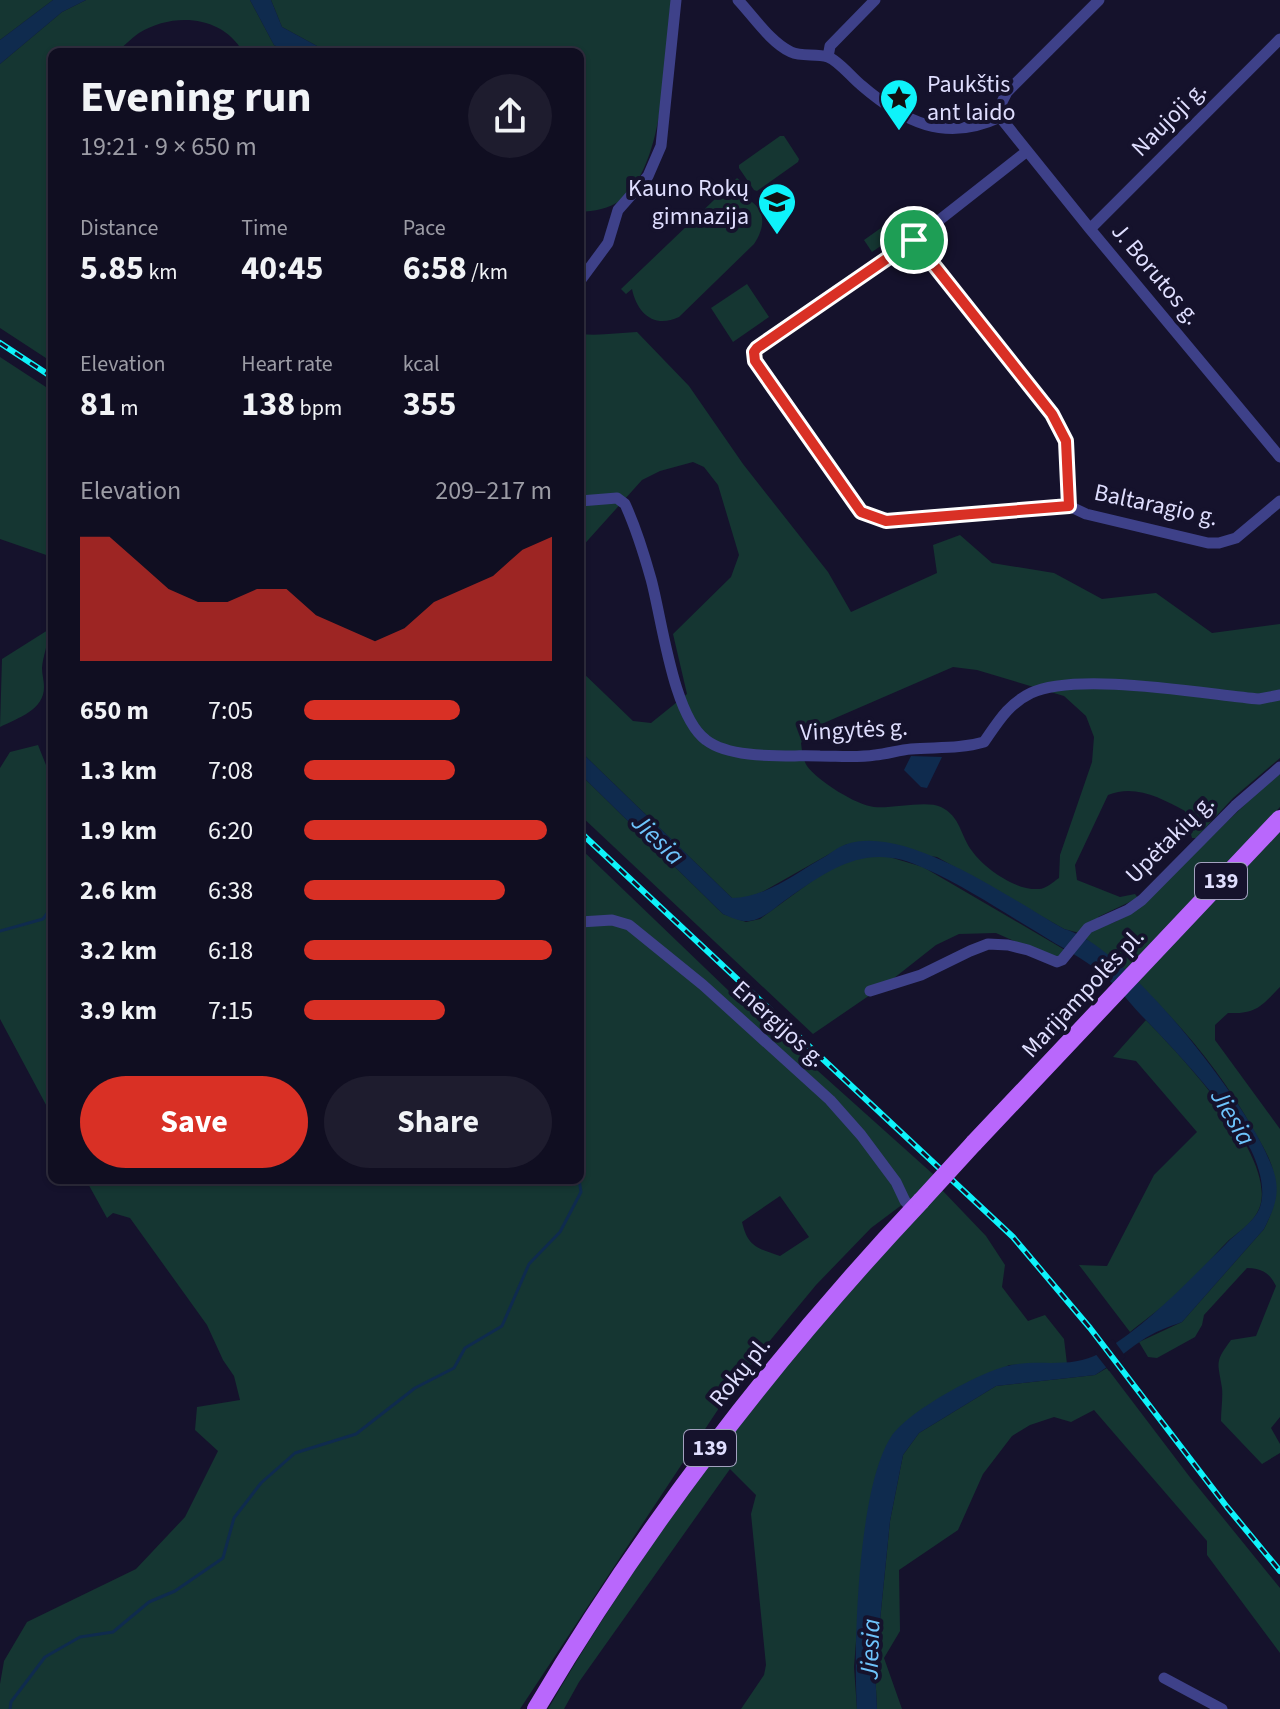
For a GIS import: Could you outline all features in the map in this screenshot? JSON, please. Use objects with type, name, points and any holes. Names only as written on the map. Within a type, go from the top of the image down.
[{"type":"main road","name":"Marijampolės pl.","points":[[917,1205],[1280,819]]},
{"type":"main road","name":"Rokų pl.","points":[[536,1709],[641,1543],[701,1459],[833,1296],[917,1205]]},
{"type":"street","points":[[584,276],[608,243],[618,210],[656,164],[661,146],[676,0]]},
{"type":"street","points":[[738,0],[792,53],[828,57],[879,100],[921,123],[944,130],[975,128],[1000,117],[1007,92],[1099,0]]},
{"type":"street","points":[[828,57],[830,46],[875,0]]},
{"type":"street","name":"Naujoji g.","points":[[1090,229],[1280,39]]},
{"type":"street","name":"J. Borutos g.","points":[[1000,117],[1280,457]]},
{"type":"street","points":[[1026,152],[914,240],[1052,414],[1066,441],[1069,506]]},
{"type":"street","name":"Baltaragio g.","points":[[914,240],[754,352],[755,361],[861,512],[886,521],[1069,506],[1086,514],[1208,543],[1236,538],[1280,501]]},
{"type":"street","name":"Vingytės g.","points":[[584,501],[617,498],[625,504],[651,580],[684,708],[705,740],[719,747],[750,754],[874,756],[908,749],[970,746],[984,742],[1003,713],[1033,692],[1085,683],[1259,699],[1280,695]]},
{"type":"street","name":"Upėtakių g.","points":[[870,991],[921,975],[988,944],[1028,950],[1057,962],[1080,937],[1101,921],[1142,900],[1235,806],[1280,767]]},
{"type":"street","name":"Energijos g.","points":[[584,921],[601,919],[629,925],[703,985],[830,1100],[896,1182],[905,1201],[917,1205]]},
{"type":"street","points":[[1164,1678],[1222,1709]]},
{"type":"green space","points":[[0,0],[53,0],[0,40]]},
{"type":"green space","points":[[86,0],[250,0],[274,45],[280,48],[240,48],[223,30],[210,24],[181,20],[152,26],[121,48],[48,48],[48,359],[0,328],[0,64],[62,12]]},
{"type":"green space","points":[[271,0],[671,0],[661,107],[647,161],[636,183],[621,200],[584,212],[584,48],[321,48],[282,27]]},
{"type":"green space","points":[[784,136],[798,162],[757,191],[754,190],[739,165]]},
{"type":"green space","points":[[737,178],[742,182],[731,194],[750,200],[756,205],[762,219],[754,244],[679,317],[654,320],[642,312],[632,289],[626,294],[621,289]]},
{"type":"green space","points":[[895,218],[904,230],[872,252],[864,240]]},
{"type":"green space","points":[[747,284],[769,317],[733,342],[711,308]]},
{"type":"green space","points":[[637,332],[689,386],[743,464],[828,572],[851,612],[937,573],[933,545],[960,535],[992,563],[1054,573],[1102,599],[1156,593],[1212,633],[1280,624],[1280,758],[1233,798],[1196,838],[1192,838],[1185,811],[1167,801],[1138,792],[1108,795],[1075,865],[1077,880],[1120,897],[1135,894],[1138,898],[1098,917],[1103,926],[1116,922],[1154,894],[1280,774],[1280,807],[1125,971],[1079,933],[1064,929],[937,857],[847,844],[764,891],[748,898],[732,898],[584,755],[584,674],[633,721],[651,723],[687,694],[673,634],[731,577],[739,555],[718,485],[704,467],[693,462],[660,471],[642,480],[584,545],[584,334]],"holes":[[[953,667],[977,670],[1064,696],[1086,716],[1094,737],[1092,762],[1060,855],[1059,878],[1042,889],[1021,886],[992,871],[972,851],[953,816],[941,807],[927,804],[866,805],[828,785],[812,772],[804,758],[801,743],[810,729]]]},
{"type":"green space","points":[[0,357],[48,388],[48,556],[0,539]]},
{"type":"green space","points":[[48,630],[40,702],[29,712],[0,727],[2,659]]},
{"type":"green space","points":[[38,745],[46,765],[48,1109],[0,1019],[0,768],[10,752]]},
{"type":"green space","points":[[584,778],[723,914],[746,922],[760,919],[823,873],[854,858],[886,856],[923,867],[1065,950],[1062,955],[1052,958],[996,933],[959,934],[936,945],[889,982],[813,1034],[584,819]]},
{"type":"green space","points":[[1280,828],[1280,987],[1258,1008],[1228,1013],[1215,1025],[1215,1040],[1280,1129],[1280,1417],[1271,1428],[1280,1444],[1280,1453],[1262,1464],[1221,1421],[1219,1363],[1231,1340],[1256,1336],[1276,1286],[1268,1275],[1261,1270],[1247,1268],[1204,1315],[1195,1337],[1157,1358],[1148,1357],[1139,1342],[1182,1322],[1264,1229],[1272,1210],[1275,1190],[1269,1158],[1230,1091],[1186,1034],[1137,983]]},
{"type":"green space","points":[[584,852],[730,992],[934,1175],[915,1195],[871,1228],[816,1285],[763,1349],[717,1411],[520,1709],[0,1709],[4,1661],[27,1622],[136,1569],[185,1517],[218,1451],[195,1430],[197,1407],[240,1400],[234,1376],[207,1325],[130,1218],[113,1213],[107,1218],[88,1184],[584,1184]],"holes":[[[780,1196],[809,1237],[780,1256],[751,1242],[742,1222]]]},
{"type":"green space","points":[[1146,1020],[1223,1108],[1255,1163],[1262,1188],[1259,1209],[1250,1223],[1229,1240],[1176,1295],[1130,1332],[1079,1265],[1107,1266],[1154,1175],[1197,1132],[1136,1061],[1113,1057]]},
{"type":"green space","points":[[942,1190],[986,1236],[1005,1265],[1002,1287],[1028,1321],[1045,1315],[1064,1339],[1067,1364],[1009,1365],[892,1436],[863,1552],[854,1667],[857,1709],[741,1709],[764,1675],[766,1665],[751,1514],[756,1495],[730,1469],[579,1682],[564,1709],[548,1709],[615,1600],[728,1439],[850,1288]]},
{"type":"green space","points":[[1107,1368],[1280,1588],[1280,1653],[1207,1555],[1207,1541],[1094,1410],[1071,1422],[1054,1417],[1030,1425],[1012,1436],[983,1474],[958,1530],[899,1570],[900,1631],[884,1658],[902,1709],[877,1709],[875,1670],[890,1521],[903,1455],[919,1433],[996,1386],[1095,1375]]},
{"type":"water","points":[[53,0],[86,0],[62,12],[0,64],[0,40]]},
{"type":"water","points":[[250,0],[271,0],[282,27],[321,48],[280,48],[274,45]]},
{"type":"water","name":"Jiesia","points":[[584,755],[732,898],[769,889],[844,845],[871,841],[928,854],[1090,941],[1153,997],[1186,1035],[1244,1113],[1264,1148],[1275,1176],[1276,1197],[1264,1229],[1182,1322],[1146,1338],[1095,1375],[996,1386],[919,1433],[903,1455],[890,1521],[875,1670],[877,1709],[857,1709],[857,1609],[871,1492],[891,1437],[927,1405],[994,1370],[1019,1364],[1078,1361],[1118,1342],[1166,1303],[1254,1218],[1262,1200],[1262,1186],[1251,1150],[1229,1115],[1112,983],[1079,957],[926,869],[906,861],[870,857],[820,876],[757,919],[744,921],[723,914],[584,778]]},
{"type":"water","points":[[911,756],[942,757],[927,788],[921,787],[904,770]]},
{"type":"pier","points":[[1113,1339],[1126,1357],[1109,1371],[1094,1352]]},
{"type":"waterway","points":[[0,931],[43,919],[48,912]]},
{"type":"waterway","points":[[10,1709],[11,1702],[45,1657],[80,1637],[113,1632],[149,1602],[175,1591],[223,1558],[234,1518],[261,1483],[295,1453],[356,1434],[415,1388],[454,1368],[465,1348],[502,1326],[529,1264],[560,1232],[581,1192],[580,1184]]},
{"type":"railway","points":[[0,343],[48,374]]},
{"type":"railway","points":[[584,836],[1013,1237],[1090,1328],[1280,1571]]},
{"type":"place","name":"Paukštis ant laido","points":[[899,132]]},
{"type":"place","name":"Kauno Rokų gimnazija","points":[[777,236]]},
{"type":"route","points":[[914,240],[1052,414],[1066,441],[1069,506],[886,521],[861,512],[755,361],[753,357],[757,348],[914,240]]}]
